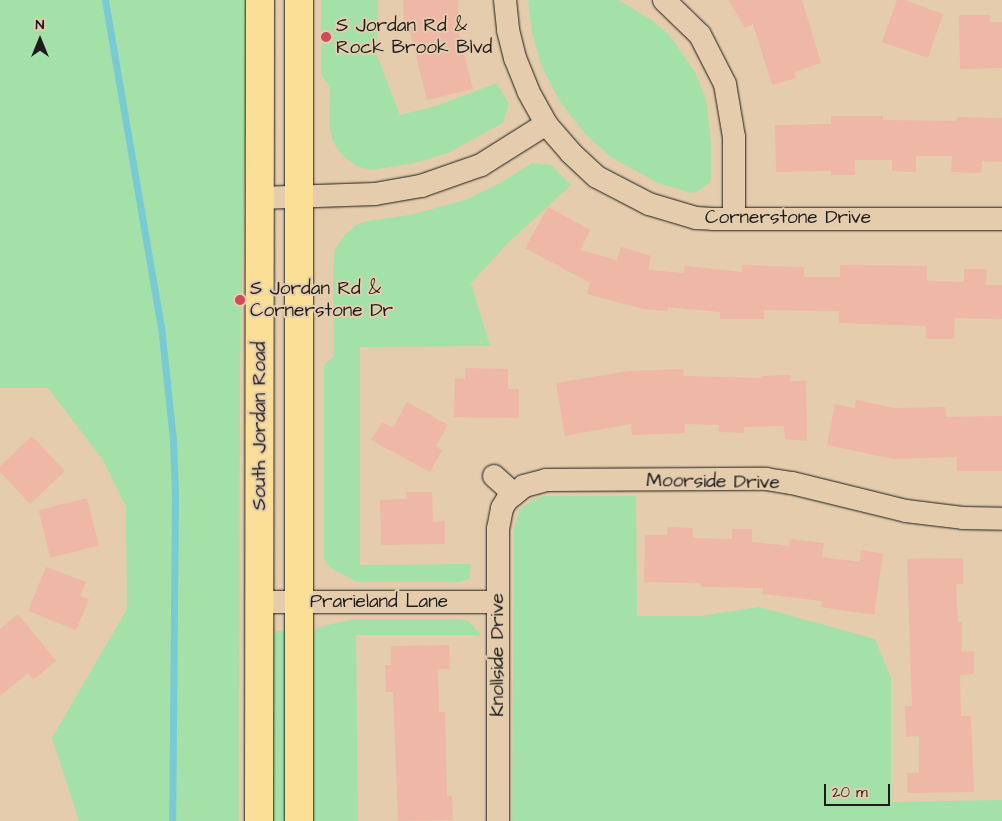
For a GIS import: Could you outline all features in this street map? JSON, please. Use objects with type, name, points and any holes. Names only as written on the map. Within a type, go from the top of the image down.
[{"type":"main road","name":"South Jordan Road","points":[[259,821],[260,0]]},
{"type":"main road","name":"South Jordan Road","points":[[299,0],[299,821]]},
{"type":"street","name":"Cornerstone Drive","points":[[505,0],[508,30],[515,58],[528,91],[546,124],[584,165],[606,183],[649,204],[688,216],[734,219],[1002,219]]},
{"type":"street","points":[[664,0],[700,35],[725,84],[734,137],[734,219]]},
{"type":"street","points":[[260,198],[375,194],[421,186],[480,165],[546,124]]},
{"type":"street","points":[[494,476],[514,494]]},
{"type":"street","name":"Moorside Drive","points":[[514,494],[529,484],[546,480],[766,480],[792,483],[906,512],[962,518],[1002,519]]},
{"type":"street","name":"Knollside Drive","points":[[498,821],[499,519],[507,500],[514,494]]},
{"type":"street","name":"Prarieland Lane","points":[[260,602],[498,602]]},
{"type":"green space","points":[[0,0],[248,0],[240,375],[239,821],[79,821],[52,738],[127,609],[126,507],[103,460],[48,388],[0,388]]},
{"type":"green space","points":[[321,0],[378,0],[377,56],[400,115],[436,106],[497,83],[509,104],[503,123],[448,153],[415,163],[371,170],[356,166],[341,154],[332,140],[329,123],[330,87],[321,75]]},
{"type":"green space","points":[[530,0],[618,0],[653,21],[670,36],[695,72],[706,99],[711,143],[711,179],[709,183],[697,192],[691,193],[658,183],[611,157],[587,136],[560,102],[541,65],[532,32],[528,2]]},
{"type":"green space","points":[[532,163],[551,165],[571,185],[509,242],[471,283],[490,346],[360,347],[360,565],[471,564],[469,579],[458,582],[357,582],[329,567],[324,558],[324,365],[334,356],[333,266],[335,249],[344,236],[356,225],[367,221],[410,215],[465,200],[500,183]]},
{"type":"green space","points":[[543,496],[636,496],[637,616],[700,616],[759,607],[875,639],[891,678],[891,802],[1002,800],[1002,821],[512,821],[514,530],[519,510],[534,499]]},
{"type":"green space","points":[[354,619],[460,619],[468,621],[481,635],[356,635],[358,821],[312,821],[313,634],[319,627]]},
{"type":"green space","points":[[285,630],[285,821],[271,821],[271,638],[277,631]]},
{"type":"building","points":[[403,0],[458,0],[459,34],[473,89],[427,100],[408,24],[404,24]]},
{"type":"building","points":[[728,0],[802,0],[821,63],[794,72],[796,78],[772,85],[753,24],[745,28]]},
{"type":"building","points":[[897,0],[905,0],[943,14],[928,58],[882,42]]},
{"type":"building","points":[[959,15],[990,15],[990,22],[1002,22],[1002,68],[960,69]]},
{"type":"building","points":[[831,116],[883,116],[883,120],[957,121],[957,117],[1002,118],[1002,162],[982,161],[981,173],[951,172],[952,156],[916,156],[916,172],[892,171],[892,160],[855,160],[855,175],[831,175],[831,171],[776,172],[775,125],[831,124]]},
{"type":"building","points":[[548,207],[590,230],[580,250],[617,260],[621,247],[651,256],[648,270],[684,273],[685,266],[742,272],[742,265],[804,267],[804,277],[840,277],[840,265],[927,266],[927,281],[964,282],[964,269],[987,269],[986,285],[1002,285],[1002,319],[955,318],[954,339],[926,339],[926,326],[839,323],[839,311],[764,310],[764,319],[720,319],[720,312],[668,307],[667,311],[643,309],[587,294],[590,283],[525,248]]},
{"type":"building","points":[[465,368],[508,369],[508,389],[519,389],[519,418],[454,417],[455,378],[465,379]]},
{"type":"building","points":[[683,369],[684,376],[761,378],[761,376],[790,375],[790,381],[806,381],[807,441],[785,439],[784,426],[744,427],[744,433],[719,432],[719,425],[685,424],[685,433],[632,435],[631,424],[565,436],[556,383],[628,371]]},
{"type":"building","points":[[856,400],[894,408],[945,407],[946,417],[1002,416],[1002,471],[957,471],[957,457],[893,459],[827,445],[835,404],[855,408]]},
{"type":"building","points":[[407,402],[448,425],[436,446],[442,450],[430,472],[371,440],[382,422],[393,428]]},
{"type":"building","points":[[32,436],[65,471],[30,504],[0,472],[0,466]]},
{"type":"building","points":[[406,492],[432,492],[433,522],[445,521],[445,544],[381,545],[380,500],[406,499]]},
{"type":"building","points":[[87,498],[99,546],[50,558],[38,510]]},
{"type":"building","points":[[667,527],[693,528],[693,538],[732,539],[732,529],[752,529],[752,542],[789,546],[790,539],[824,543],[822,557],[860,562],[861,550],[883,554],[874,615],[821,607],[822,601],[763,594],[763,588],[701,587],[701,583],[644,582],[645,535],[667,535]]},
{"type":"building","points":[[963,558],[963,584],[956,584],[958,622],[962,622],[962,652],[974,651],[974,674],[960,675],[961,716],[971,716],[974,792],[907,793],[907,773],[919,773],[919,736],[906,737],[905,706],[912,706],[907,559]]},
{"type":"building","points":[[46,567],[86,582],[80,596],[89,599],[76,630],[28,611]]},
{"type":"building","points":[[18,614],[56,661],[33,680],[28,673],[0,696],[0,629]]},
{"type":"building","points":[[449,645],[450,669],[438,669],[439,712],[445,712],[447,796],[452,796],[453,820],[398,821],[393,692],[386,692],[385,665],[391,665],[391,646]]},
{"type":"waterway","points":[[105,0],[161,326],[173,441],[175,496],[172,821]]},
{"type":"place","name":"S Jordan Rd & Rock Brook Blvd","points":[[326,37]]},
{"type":"place","name":"S Jordan Rd & Cornerstone Dr","points":[[240,300]]}]
